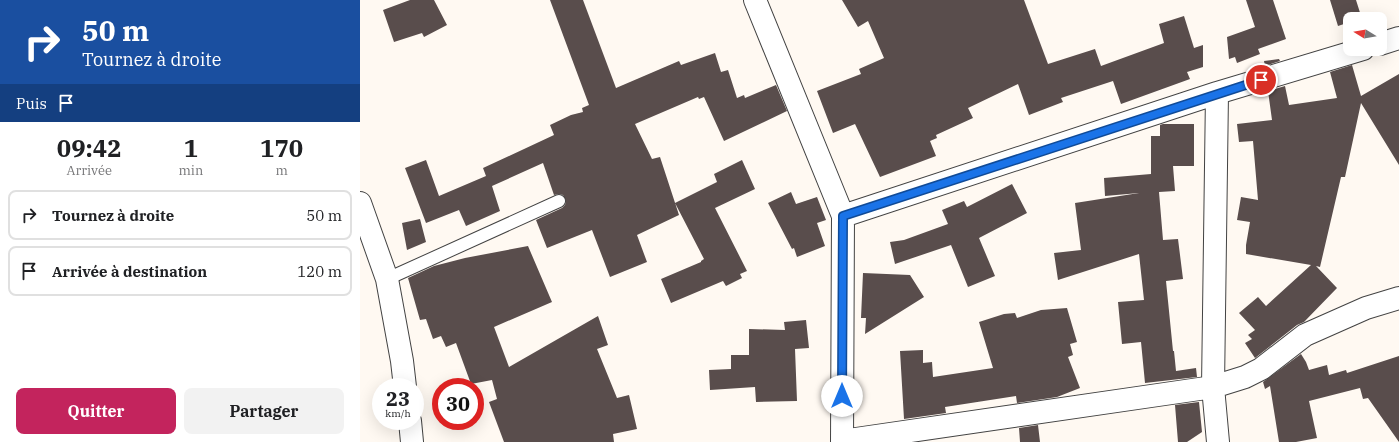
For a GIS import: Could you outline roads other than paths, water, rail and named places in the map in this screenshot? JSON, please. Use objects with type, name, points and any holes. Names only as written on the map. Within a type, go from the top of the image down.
[{"type":"street","points":[[755,0],[843,216],[842,441],[1213,387],[1245,377],[1261,369],[1305,335],[1366,308],[1399,298]]},
{"type":"street","points":[[1387,42],[1399,38]]},
{"type":"street","points":[[843,216],[1217,93],[1343,55]]},
{"type":"street","points":[[1217,93],[1213,387],[1218,442]]},
{"type":"street","points":[[360,203],[387,279],[405,378]]},
{"type":"street","points":[[411,430],[412,442]]},
{"type":"lane","points":[[387,279],[559,201]]}]
